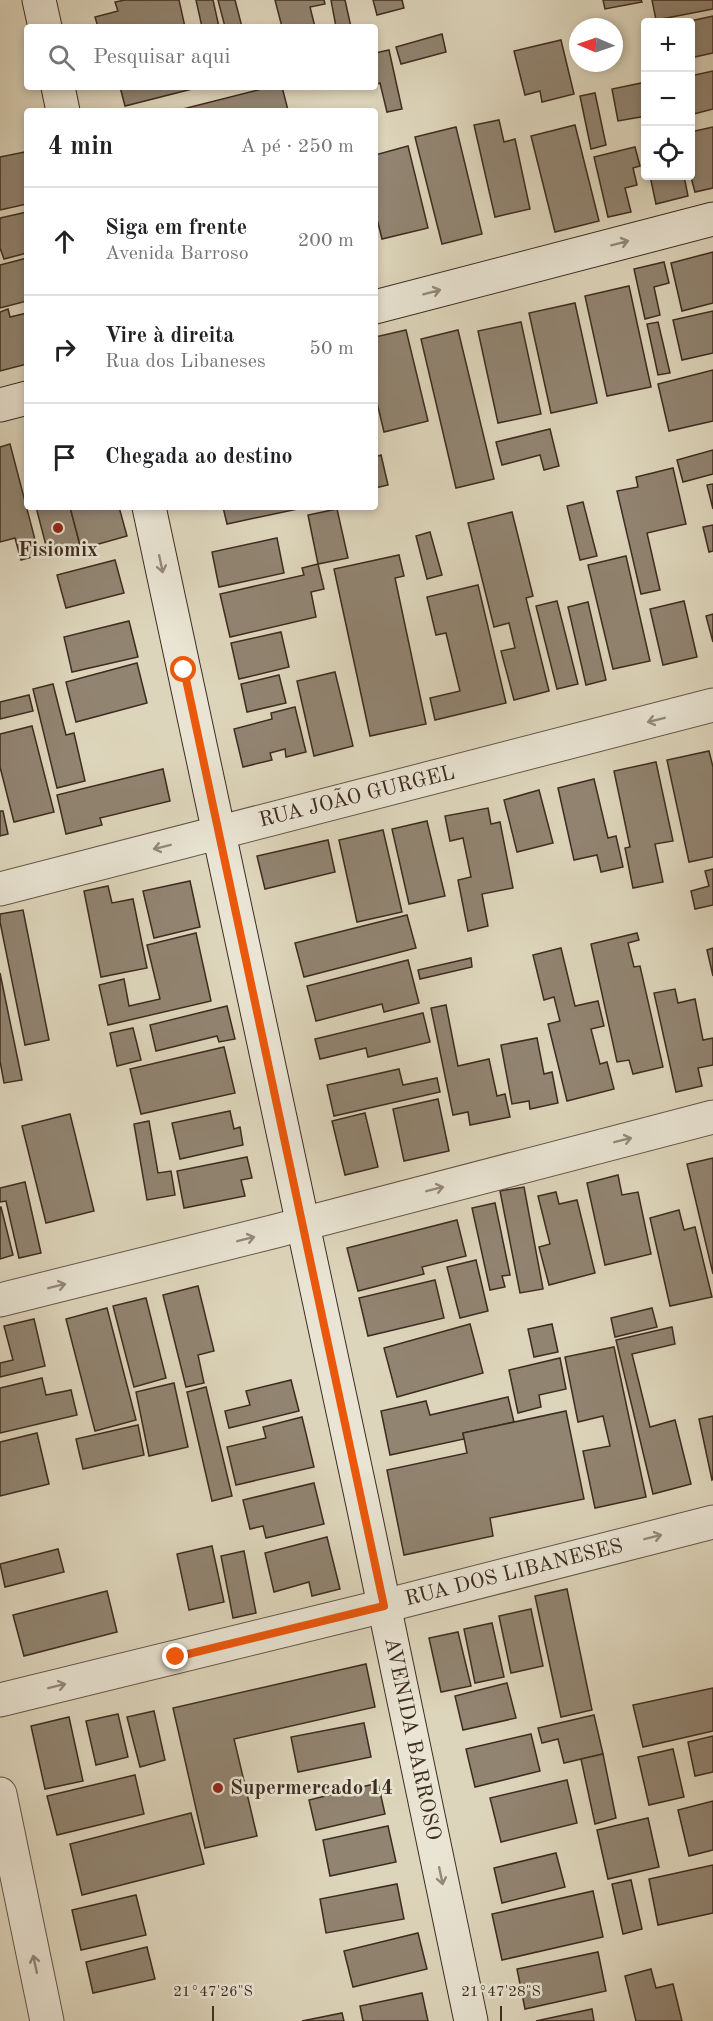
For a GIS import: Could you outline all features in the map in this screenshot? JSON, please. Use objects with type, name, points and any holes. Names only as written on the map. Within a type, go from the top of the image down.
[{"type":"street","points":[[39,0],[44,24]]},
{"type":"street","points":[[59,90],[62,108]]},
{"type":"street","points":[[378,306],[713,219]]},
{"type":"street","points":[[0,405],[24,399]]},
{"type":"street","name":"AVENIDA BARROSO","points":[[150,510],[471,2021]]},
{"type":"street","name":"RUA JOÃO GURGEL","points":[[0,889],[713,705]]},
{"type":"street","points":[[0,1300],[713,1117]]},
{"type":"street","name":"RUA DOS LIBANESES","points":[[0,1700],[384,1606],[713,1522]]},
{"type":"street","points":[[0,1794],[47,2021]]},
{"type":"building","points":[[179,0],[184,24],[97,24],[95,17],[118,11],[115,2]]},
{"type":"building","points":[[196,0],[213,0],[218,24],[201,24]]},
{"type":"building","points":[[218,0],[235,0],[241,24],[224,24]]},
{"type":"building","points":[[275,0],[324,0],[325,4],[310,7],[314,24],[281,24]]},
{"type":"building","points":[[331,0],[345,0],[350,24],[335,24]]},
{"type":"building","points":[[373,0],[402,0],[404,8],[377,15]]},
{"type":"building","points":[[603,0],[641,0],[642,2],[605,9]]},
{"type":"building","points":[[652,0],[713,0],[713,9],[656,18]]},
{"type":"building","points":[[713,16],[713,53],[695,57],[695,20]]},
{"type":"building","points":[[442,34],[446,52],[401,64],[396,47]]},
{"type":"building","points":[[561,40],[574,94],[542,102],[540,91],[525,95],[514,51]]},
{"type":"building","points":[[389,50],[402,109],[387,112],[380,83],[378,84],[378,52]]},
{"type":"building","points":[[713,71],[713,109],[695,114],[695,75]]},
{"type":"building","points":[[641,83],[641,117],[618,121],[612,89]]},
{"type":"building","points":[[121,90],[188,90],[125,106]]},
{"type":"building","points":[[258,90],[283,90],[287,108],[187,108]]},
{"type":"building","points":[[595,93],[606,145],[591,149],[580,96]]},
{"type":"building","points":[[499,120],[504,142],[515,139],[530,209],[495,217],[474,125]]},
{"type":"building","points":[[575,125],[599,221],[555,232],[531,136]]},
{"type":"building","points":[[456,127],[482,234],[442,244],[415,137]]},
{"type":"building","points":[[713,127],[713,188],[695,192],[692,180],[695,180],[695,131]]},
{"type":"building","points":[[408,146],[428,228],[382,239],[378,223],[378,154]]},
{"type":"building","points":[[635,147],[640,166],[633,168],[637,185],[625,188],[631,212],[608,217],[594,157]]},
{"type":"building","points":[[24,152],[24,205],[0,210],[0,157]]},
{"type":"building","points":[[651,180],[685,180],[688,196],[656,204]]},
{"type":"building","points":[[24,213],[24,254],[4,259],[0,248],[0,218]]},
{"type":"building","points":[[713,252],[713,303],[682,311],[671,263]]},
{"type":"building","points":[[24,259],[24,302],[0,308],[0,265]]},
{"type":"building","points":[[664,262],[669,283],[654,287],[660,315],[645,319],[634,269]]},
{"type":"building","points":[[629,286],[651,387],[607,396],[585,296]]},
{"type":"building","points":[[575,303],[597,403],[551,413],[529,313]]},
{"type":"building","points":[[8,309],[10,317],[24,314],[24,365],[0,371],[0,312]]},
{"type":"building","points":[[713,311],[713,353],[682,360],[673,320]]},
{"type":"building","points":[[521,322],[541,414],[498,423],[478,331]]},
{"type":"building","points":[[658,322],[670,373],[658,375],[647,324]]},
{"type":"building","points":[[406,330],[428,421],[384,432],[378,407],[378,336]]},
{"type":"building","points":[[458,330],[494,479],[456,488],[421,339]]},
{"type":"building","points":[[713,370],[713,421],[669,431],[658,384]]},
{"type":"building","points":[[550,429],[559,466],[544,470],[540,455],[502,465],[496,442]]},
{"type":"building","points":[[10,444],[24,498],[24,510],[27,510],[39,555],[21,560],[15,538],[0,542],[0,447]]},
{"type":"building","points":[[713,450],[713,474],[683,482],[677,460]]},
{"type":"building","points":[[381,455],[388,485],[378,487],[378,456]]},
{"type":"building","points":[[673,468],[686,524],[647,533],[660,590],[641,594],[617,491],[638,487],[636,477]]},
{"type":"building","points":[[713,484],[713,509],[707,485]]},
{"type":"building","points":[[583,502],[597,556],[580,560],[567,506]]},
{"type":"building","name":"Fisiomix","points":[[37,510],[71,510],[81,549],[49,557]]},
{"type":"building","points":[[71,510],[120,510],[127,536],[81,549]]},
{"type":"building","points":[[224,510],[293,510],[227,524]]},
{"type":"building","points":[[337,510],[348,558],[318,564],[308,515]]},
{"type":"building","points":[[512,512],[533,596],[526,598],[549,691],[514,700],[501,651],[515,648],[509,623],[494,627],[468,523]]},
{"type":"building","points":[[713,525],[713,551],[709,552],[703,527]]},
{"type":"building","points":[[430,532],[442,575],[427,579],[416,536]]},
{"type":"building","points":[[277,538],[284,573],[219,587],[212,552]]},
{"type":"building","points":[[399,555],[404,576],[395,578],[426,724],[370,736],[334,569]]},
{"type":"building","points":[[626,556],[650,661],[613,669],[588,565]]},
{"type":"building","points":[[115,560],[124,593],[66,608],[57,575]]},
{"type":"building","points":[[318,564],[324,589],[311,592],[316,617],[230,637],[220,594],[304,575],[302,568]]},
{"type":"building","points":[[478,585],[506,703],[435,720],[430,698],[460,691],[446,633],[436,635],[427,597]]},
{"type":"building","points":[[557,601],[578,684],[557,689],[536,606]]},
{"type":"building","points":[[684,601],[697,657],[663,665],[650,609]]},
{"type":"building","points":[[588,602],[606,680],[586,685],[568,607]]},
{"type":"building","points":[[713,614],[713,642],[706,616]]},
{"type":"building","points":[[129,621],[138,657],[72,672],[64,637]]},
{"type":"building","points":[[281,632],[289,667],[239,679],[231,643]]},
{"type":"building","points":[[137,663],[147,703],[76,722],[66,682]]},
{"type":"building","points":[[335,672],[353,746],[314,756],[297,681]]},
{"type":"building","points":[[279,675],[286,703],[247,712],[241,684]]},
{"type":"building","points":[[53,684],[66,735],[74,733],[85,781],[57,788],[33,689]]},
{"type":"building","points":[[29,695],[33,711],[0,719],[0,702]]},
{"type":"building","points":[[295,707],[306,752],[286,757],[285,749],[270,753],[272,760],[243,767],[234,729],[272,719],[271,713]]},
{"type":"building","points":[[32,726],[54,812],[14,822],[0,767],[0,734]]},
{"type":"building","points":[[709,751],[713,767],[713,857],[689,862],[667,760]]},
{"type":"building","points":[[656,762],[673,841],[655,844],[663,882],[633,888],[625,848],[630,847],[614,771]]},
{"type":"building","points":[[163,769],[170,801],[100,818],[102,825],[66,834],[57,795]]},
{"type":"building","points":[[594,779],[608,838],[616,836],[623,867],[601,872],[597,855],[574,860],[558,788]]},
{"type":"building","points":[[539,790],[553,843],[517,852],[504,800]]},
{"type":"building","points":[[488,808],[491,824],[500,822],[513,888],[482,894],[488,926],[468,931],[458,880],[471,877],[463,838],[450,841],[445,816]]},
{"type":"building","points":[[0,811],[3,811],[8,834],[0,836]]},
{"type":"building","points":[[427,821],[445,896],[409,904],[392,829]]},
{"type":"building","points":[[383,830],[402,912],[357,922],[339,840]]},
{"type":"building","points":[[328,840],[335,872],[265,889],[257,856]]},
{"type":"building","points":[[713,869],[713,905],[695,909],[691,891],[709,886],[705,871]]},
{"type":"building","points":[[190,881],[200,927],[154,938],[143,891]]},
{"type":"building","points":[[108,886],[112,903],[133,899],[147,968],[101,977],[84,891]]},
{"type":"building","points":[[23,910],[49,1040],[25,1045],[0,922],[0,914]]},
{"type":"building","points":[[407,915],[416,948],[304,977],[295,943]]},
{"type":"building","points":[[196,933],[211,1001],[108,1025],[99,985],[124,979],[129,1006],[160,999],[147,945]]},
{"type":"building","points":[[637,933],[639,940],[628,943],[634,967],[640,966],[663,1067],[633,1074],[629,1060],[617,1062],[591,944]]},
{"type":"building","points":[[561,948],[575,1006],[598,1001],[604,1026],[591,1029],[600,1064],[607,1062],[614,1089],[567,1101],[548,1024],[560,1021],[554,997],[544,1000],[533,955]]},
{"type":"building","points":[[713,948],[713,976],[707,950]]},
{"type":"building","points":[[471,958],[472,967],[420,979],[418,970]]},
{"type":"building","points":[[408,960],[419,1003],[384,1012],[382,1004],[316,1021],[307,986]]},
{"type":"building","points":[[0,973],[22,1080],[4,1083],[0,1061]]},
{"type":"building","points":[[675,989],[678,1003],[695,999],[703,1040],[713,1038],[713,1065],[698,1068],[702,1086],[676,1092],[654,993]]},
{"type":"building","points":[[446,1005],[458,1066],[489,1059],[497,1096],[505,1094],[510,1117],[470,1125],[468,1112],[453,1115],[431,1008]]},
{"type":"building","points":[[227,1006],[235,1039],[219,1042],[217,1036],[156,1051],[150,1025]]},
{"type":"building","points":[[423,1013],[430,1042],[368,1057],[366,1048],[320,1059],[315,1039]]},
{"type":"building","points":[[133,1028],[141,1060],[117,1066],[110,1033]]},
{"type":"building","points":[[537,1038],[544,1074],[552,1072],[558,1103],[530,1109],[529,1101],[512,1104],[501,1045]]},
{"type":"building","points":[[224,1047],[235,1093],[141,1114],[130,1069]]},
{"type":"building","points":[[399,1069],[403,1085],[437,1078],[440,1092],[334,1116],[327,1085]]},
{"type":"building","points":[[438,1099],[449,1151],[404,1161],[393,1109]]},
{"type":"building","points":[[230,1111],[234,1129],[240,1127],[243,1145],[180,1159],[172,1123]]},
{"type":"building","points":[[365,1113],[378,1167],[345,1175],[332,1121]]},
{"type":"building","points":[[70,1114],[94,1211],[46,1223],[22,1126]]},
{"type":"building","points":[[149,1121],[158,1173],[171,1171],[175,1195],[147,1200],[134,1124]]},
{"type":"building","points":[[247,1157],[252,1178],[241,1180],[245,1196],[184,1208],[177,1171]]},
{"type":"building","points":[[713,1158],[713,1274],[687,1164]]},
{"type":"building","points":[[618,1175],[622,1195],[638,1192],[651,1254],[605,1265],[587,1183]]},
{"type":"building","points":[[25,1182],[41,1253],[19,1258],[6,1201],[0,1202],[0,1188]]},
{"type":"building","points":[[524,1187],[543,1289],[520,1293],[500,1191]]},
{"type":"building","points":[[556,1192],[559,1204],[577,1200],[595,1273],[549,1285],[539,1247],[550,1244],[538,1196]]},
{"type":"building","points":[[495,1203],[510,1275],[502,1276],[505,1287],[490,1290],[472,1208]]},
{"type":"building","points":[[0,1207],[13,1255],[0,1259]]},
{"type":"building","points":[[679,1210],[684,1230],[695,1227],[712,1297],[670,1306],[650,1218]]},
{"type":"building","points":[[457,1220],[466,1256],[422,1267],[424,1274],[358,1291],[347,1248]]},
{"type":"building","points":[[476,1260],[488,1311],[460,1318],[447,1267]]},
{"type":"building","points":[[435,1280],[444,1318],[368,1336],[359,1298]]},
{"type":"building","points":[[198,1286],[214,1351],[198,1355],[204,1383],[186,1387],[163,1295]]},
{"type":"building","points":[[146,1298],[166,1378],[134,1387],[113,1306]]},
{"type":"building","points":[[107,1308],[136,1420],[95,1431],[66,1319]]},
{"type":"building","points":[[652,1308],[657,1327],[615,1337],[611,1318]]},
{"type":"building","points":[[34,1319],[45,1366],[0,1377],[0,1363],[13,1360],[4,1326]]},
{"type":"building","points":[[470,1324],[483,1373],[397,1397],[384,1348]]},
{"type":"building","points":[[552,1324],[558,1352],[534,1357],[528,1329]]},
{"type":"building","points":[[672,1327],[675,1344],[632,1354],[650,1427],[675,1420],[691,1484],[653,1494],[616,1340]]},
{"type":"building","points":[[614,1347],[646,1497],[595,1508],[583,1451],[610,1446],[603,1416],[578,1422],[565,1357]]},
{"type":"building","points":[[560,1358],[566,1389],[539,1395],[541,1407],[518,1413],[509,1370]]},
{"type":"building","points":[[42,1378],[46,1395],[71,1390],[77,1415],[0,1433],[0,1388]]},
{"type":"building","points":[[291,1380],[299,1411],[229,1428],[225,1411],[250,1405],[246,1391]]},
{"type":"building","points":[[174,1383],[188,1447],[149,1456],[136,1392]]},
{"type":"building","points":[[206,1387],[232,1496],[212,1501],[187,1392]]},
{"type":"building","points":[[508,1397],[514,1422],[463,1433],[464,1439],[390,1455],[381,1411],[426,1401],[430,1415]]},
{"type":"building","points":[[566,1411],[584,1499],[490,1518],[493,1536],[404,1555],[387,1470],[467,1453],[463,1433]]},
{"type":"building","points":[[713,1416],[713,1479],[712,1480],[699,1419]]},
{"type":"building","points":[[302,1417],[314,1467],[236,1485],[227,1447],[266,1438],[263,1427]]},
{"type":"building","points":[[138,1425],[144,1455],[83,1469],[76,1439]]},
{"type":"building","points":[[37,1433],[49,1484],[0,1496],[0,1442]]},
{"type":"building","points":[[314,1483],[324,1524],[266,1538],[263,1526],[250,1529],[243,1500]]},
{"type":"building","points":[[327,1537],[340,1589],[312,1596],[309,1582],[274,1592],[265,1553]]},
{"type":"building","points":[[212,1546],[224,1602],[189,1610],[177,1554]]},
{"type":"building","points":[[58,1549],[64,1572],[5,1587],[0,1564]]},
{"type":"building","points":[[244,1551],[256,1613],[233,1618],[221,1556]]},
{"type":"building","points":[[567,1589],[592,1710],[561,1717],[535,1596]]},
{"type":"building","points":[[107,1591],[117,1632],[24,1656],[13,1615]]},
{"type":"building","points":[[531,1609],[543,1666],[511,1673],[499,1616]]},
{"type":"building","points":[[492,1623],[504,1677],[475,1683],[464,1629]]},
{"type":"building","points":[[458,1632],[471,1686],[441,1692],[429,1638]]},
{"type":"building","name":"Supermercado 14","points":[[366,1664],[375,1707],[234,1739],[257,1836],[205,1848],[173,1708]]},
{"type":"building","points":[[507,1683],[516,1718],[463,1730],[455,1696]]},
{"type":"building","points":[[713,1688],[713,1731],[643,1747],[633,1705]]},
{"type":"building","points":[[154,1711],[165,1760],[140,1767],[127,1717]]},
{"type":"building","points":[[118,1714],[128,1757],[96,1765],[86,1721]]},
{"type":"building","points":[[594,1715],[603,1754],[564,1763],[558,1739],[542,1743],[538,1728]]},
{"type":"building","points":[[69,1717],[83,1781],[45,1789],[31,1726]]},
{"type":"building","points":[[364,1723],[371,1757],[298,1772],[291,1737]]},
{"type":"building","points":[[531,1734],[540,1771],[475,1787],[466,1749]]},
{"type":"building","points":[[713,1736],[713,1772],[695,1776],[688,1742]]},
{"type":"building","points":[[673,1749],[684,1797],[649,1805],[638,1757]]},
{"type":"building","points":[[603,1754],[616,1818],[595,1824],[581,1759]]},
{"type":"building","points":[[135,1775],[144,1814],[57,1835],[47,1796]]},
{"type":"building","points":[[567,1780],[577,1823],[501,1842],[490,1798]]},
{"type":"building","points":[[378,1783],[385,1814],[316,1830],[309,1800]]},
{"type":"building","points":[[713,1801],[713,1850],[689,1856],[678,1810]]},
{"type":"building","points":[[191,1813],[204,1864],[82,1895],[70,1844]]},
{"type":"building","points":[[648,1818],[659,1867],[608,1879],[597,1830]]},
{"type":"building","points":[[388,1826],[396,1862],[330,1876],[323,1840]]},
{"type":"building","points":[[556,1853],[565,1887],[502,1903],[494,1868]]},
{"type":"building","points":[[713,1865],[713,1913],[658,1925],[649,1879]]},
{"type":"building","points":[[631,1880],[642,1929],[623,1934],[612,1884]]},
{"type":"building","points":[[397,1884],[404,1919],[326,1933],[320,1899]]},
{"type":"building","points":[[593,1891],[603,1937],[502,1960],[492,1914]]},
{"type":"building","points":[[136,1895],[146,1935],[81,1950],[72,1910]]},
{"type":"building","points":[[418,1933],[427,1969],[353,1987],[344,1951]]},
{"type":"building","points":[[147,1947],[155,1979],[93,1993],[86,1962]]},
{"type":"building","points":[[598,1952],[606,1991],[525,2009],[517,1969]]},
{"type":"building","points":[[651,1969],[656,1988],[673,1984],[682,2021],[636,2021],[625,1976]]},
{"type":"building","points":[[422,1993],[428,2021],[363,2021],[360,2006]]},
{"type":"building","points":[[592,2009],[594,2021],[536,2021]]},
{"type":"building","points":[[342,2013],[344,2021],[302,2021]]},
{"type":"place","name":"Fisiomix","points":[[58,528]]},
{"type":"place","name":"Supermercado 14","points":[[218,1788]]},
{"type":"route","points":[[176,1657],[384,1606],[184,670]]}]
